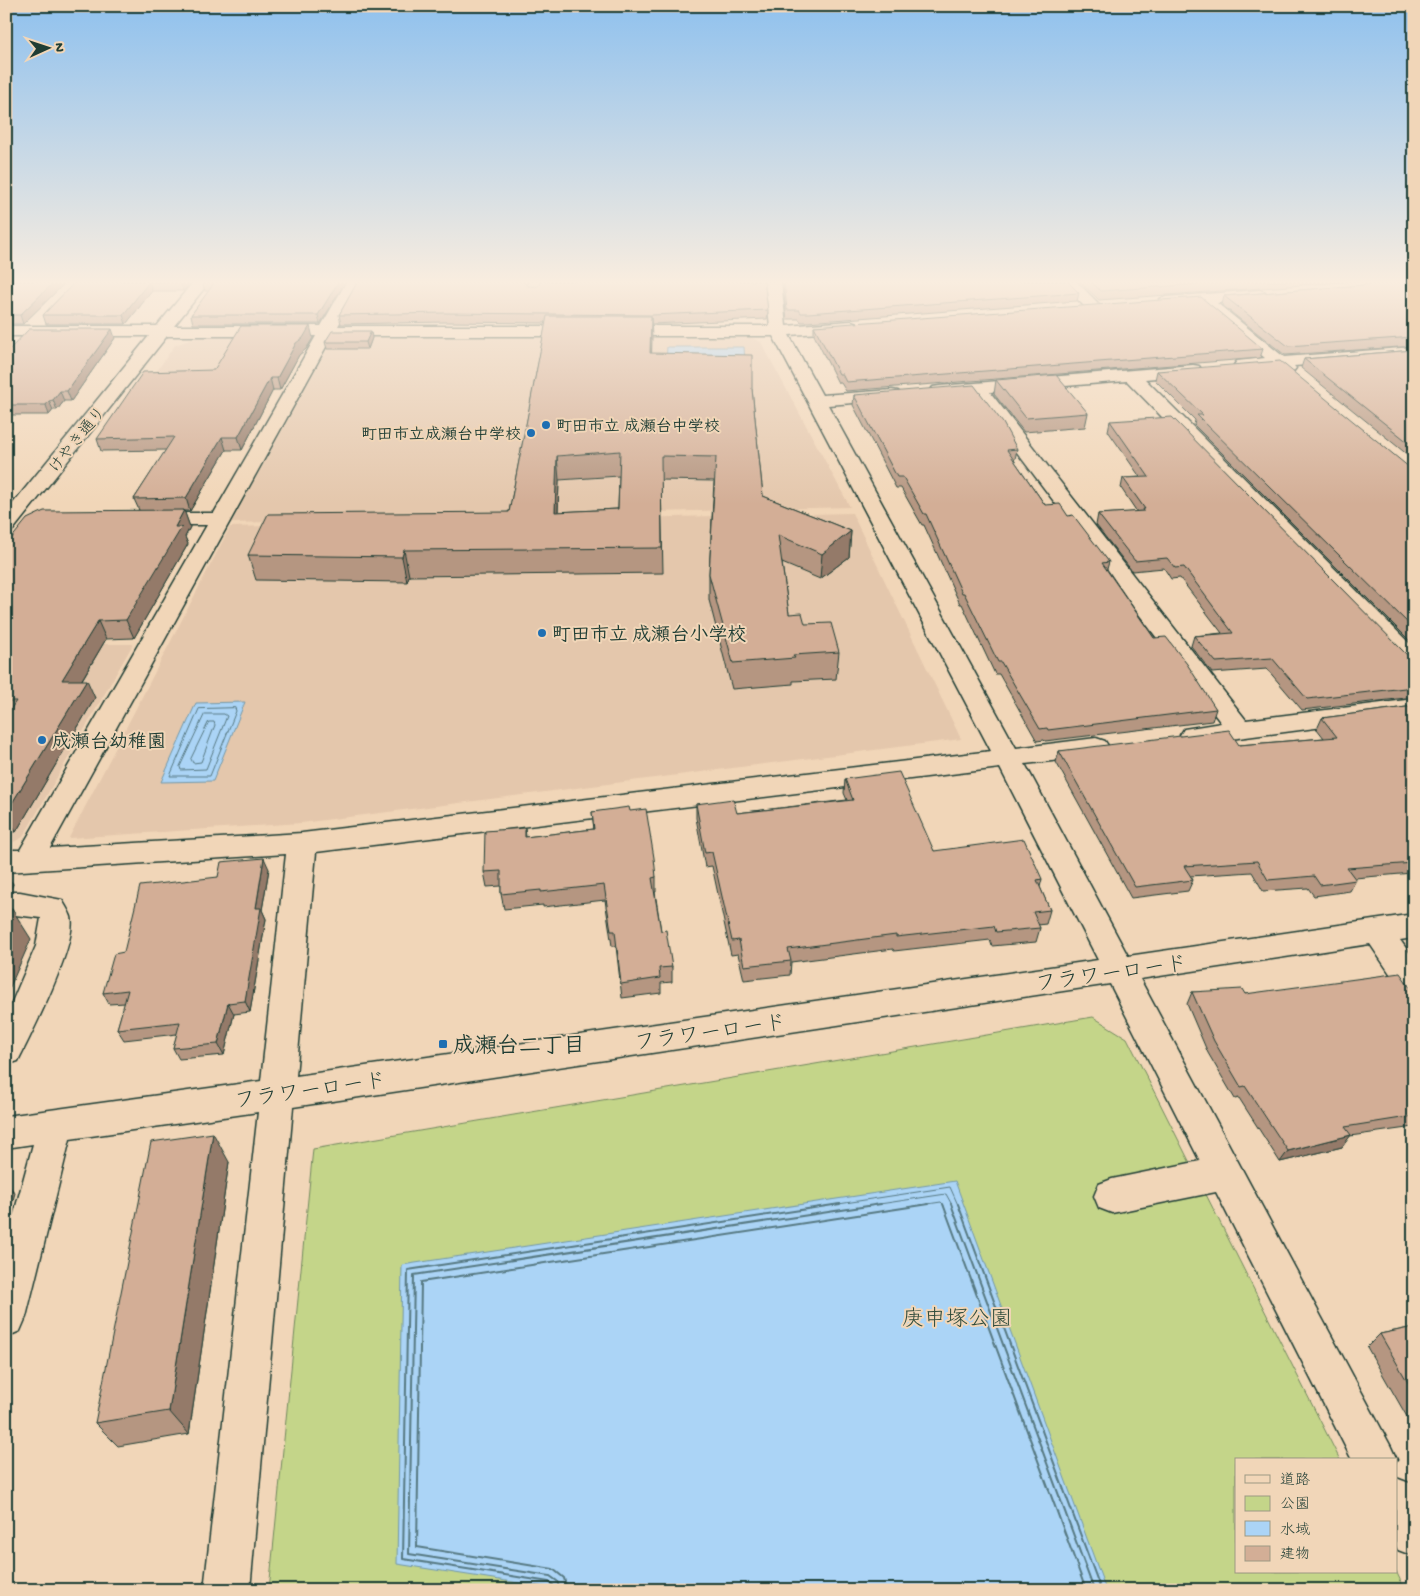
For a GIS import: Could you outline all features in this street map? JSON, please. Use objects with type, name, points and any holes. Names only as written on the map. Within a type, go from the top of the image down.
[{"type":"street","name":"けやき通り","points":[[9,523],[142,355]]},
{"type":"street","points":[[18,860],[220,519],[311,355]]},
{"type":"street","points":[[792,355],[1120,970],[1374,1458]]},
{"type":"street","points":[[1272,355],[1303,381]]},
{"type":"street","points":[[1231,366],[1376,355]]},
{"type":"street","points":[[816,401],[1211,368]]},
{"type":"street","points":[[1131,375],[1414,662]]},
{"type":"street","points":[[978,388],[1239,729]]},
{"type":"street","points":[[9,523],[37,519]]},
{"type":"street","points":[[134,519],[220,519]]},
{"type":"street","points":[[1171,737],[1414,707]]},
{"type":"street","points":[[18,860],[302,843],[1123,743]]},
{"type":"street","points":[[227,1590],[302,843]]},
{"type":"street","points":[[6,903],[20,903],[51,908],[56,919],[54,938],[41,975],[6,1051]]},
{"type":"street","name":"フラワーロード","points":[[6,1132],[277,1094],[1414,926]]},
{"type":"street","points":[[1377,931],[1414,984]]},
{"type":"street","points":[[6,1318],[56,1126]]},
{"type":"street","points":[[1112,1196],[1226,1173]]},
{"type":"shaded area","points":[[168,355],[258,355],[222,377],[152,378]]},
{"type":"shaded area","name":"町田市立 成瀬台中学校","points":[[324,355],[768,355],[850,507],[231,523]]},
{"type":"shaded area","name":"町田市立 成瀬台小学校","points":[[852,513],[961,739],[301,823],[69,838],[230,527]]},
{"type":"shaded area","name":"成瀬台幼稚園","points":[[6,644],[133,644],[23,837],[6,846]]},
{"type":"green space","name":"庚申塚公園","points":[[1093,1017],[1127,1038],[1339,1458],[1235,1458],[1235,1574],[1397,1574],[1405,1590],[269,1590],[313,1149]]},
{"type":"water","points":[[666,355],[745,355],[745,362],[666,362]]},
{"type":"water","points":[[245,702],[213,781],[161,782],[196,703]]},
{"type":"water","points":[[955,1181],[1106,1590],[564,1590],[397,1564],[402,1265]]},
{"type":"building","points":[[6,355],[93,355],[67,391],[60,391],[46,405],[6,405]]},
{"type":"building","points":[[223,355],[289,355],[277,378],[270,378],[238,437],[222,437],[186,498],[134,499],[174,437],[97,439],[143,372],[214,370]]},
{"type":"building","points":[[539,355],[752,355],[752,389],[763,496],[851,531],[822,554],[778,535],[789,614],[802,613],[805,624],[831,623],[839,652],[793,655],[795,658],[733,663],[709,574],[716,457],[661,456],[662,548],[404,550],[402,557],[248,555],[268,514],[509,512]],"holes":[[[620,451],[618,509],[555,512],[557,456]]]},
{"type":"building","points":[[829,355],[1181,355],[846,382],[842,374],[839,374]]},
{"type":"building","points":[[1347,355],[1414,355],[1414,447],[1304,359]]},
{"type":"building","points":[[1280,361],[1410,468],[1414,469],[1414,629],[1197,415],[1203,415],[1157,371]]},
{"type":"building","points":[[1056,375],[1088,413],[1026,418],[996,380]]},
{"type":"building","points":[[974,385],[1003,423],[1017,449],[1007,450],[1045,505],[1060,504],[1068,516],[1073,515],[1109,562],[1102,563],[1154,638],[1166,637],[1187,664],[1216,709],[1048,730],[1047,728],[1040,729],[1001,662],[998,662],[964,593],[962,593],[926,514],[924,514],[903,477],[897,477],[854,395]]},
{"type":"building","points":[[1172,417],[1409,657],[1414,658],[1414,687],[1307,699],[1272,658],[1216,662],[1194,636],[1233,633],[1184,567],[1175,568],[1167,558],[1135,561],[1098,514],[1144,511],[1143,509],[1145,509],[1123,478],[1149,477],[1110,421]]},
{"type":"building","points":[[184,510],[175,527],[182,527],[126,620],[98,621],[62,680],[87,680],[6,813],[6,716],[16,701],[6,701],[6,545],[27,519],[44,511]]},
{"type":"building","points":[[1414,706],[1414,863],[1347,868],[1356,880],[1320,885],[1314,876],[1268,880],[1257,861],[1184,866],[1193,880],[1135,887],[1059,751],[1229,730],[1239,745],[1337,737],[1322,718]]},
{"type":"building","points":[[899,772],[934,851],[1024,839],[1042,879],[1037,880],[1050,910],[1033,912],[1040,928],[996,932],[994,926],[896,937],[896,935],[788,949],[791,961],[744,966],[739,940],[732,941],[712,852],[705,853],[696,804],[733,799],[737,813],[853,800],[845,779]]},
{"type":"building","points":[[629,807],[630,811],[646,809],[656,877],[652,878],[661,931],[666,930],[672,967],[659,968],[660,978],[621,984],[615,931],[611,931],[604,885],[501,894],[501,871],[484,872],[485,831],[525,828],[525,837],[594,829],[592,812]]},
{"type":"building","points":[[264,858],[256,908],[261,908],[245,1001],[228,1003],[218,1044],[173,1048],[180,1022],[117,1029],[128,990],[103,993],[114,954],[124,952],[140,886],[218,877],[221,862]]},
{"type":"building","points":[[6,909],[12,909],[6,921]]},
{"type":"building","points":[[1400,973],[1414,993],[1414,1116],[1345,1127],[1351,1135],[1288,1151],[1245,1086],[1241,1087],[1214,1041],[1192,992],[1242,989],[1245,994]]},
{"type":"building","points":[[213,1133],[169,1411],[95,1423],[151,1142]]},
{"type":"building","points":[[1414,1327],[1414,1393],[1380,1334]]},
{"type":"place","name":"町田市立 成瀬台中学校","points":[[546,425]]},
{"type":"place","name":"町田市立成瀬台中学校","points":[[531,433]]},
{"type":"place","name":"町田市立 成瀬台小学校","points":[[542,633]]},
{"type":"place","name":"成瀬台幼稚園","points":[[42,740]]},
{"type":"place","name":"成瀬台二丁目","points":[[443,1044]]}]
